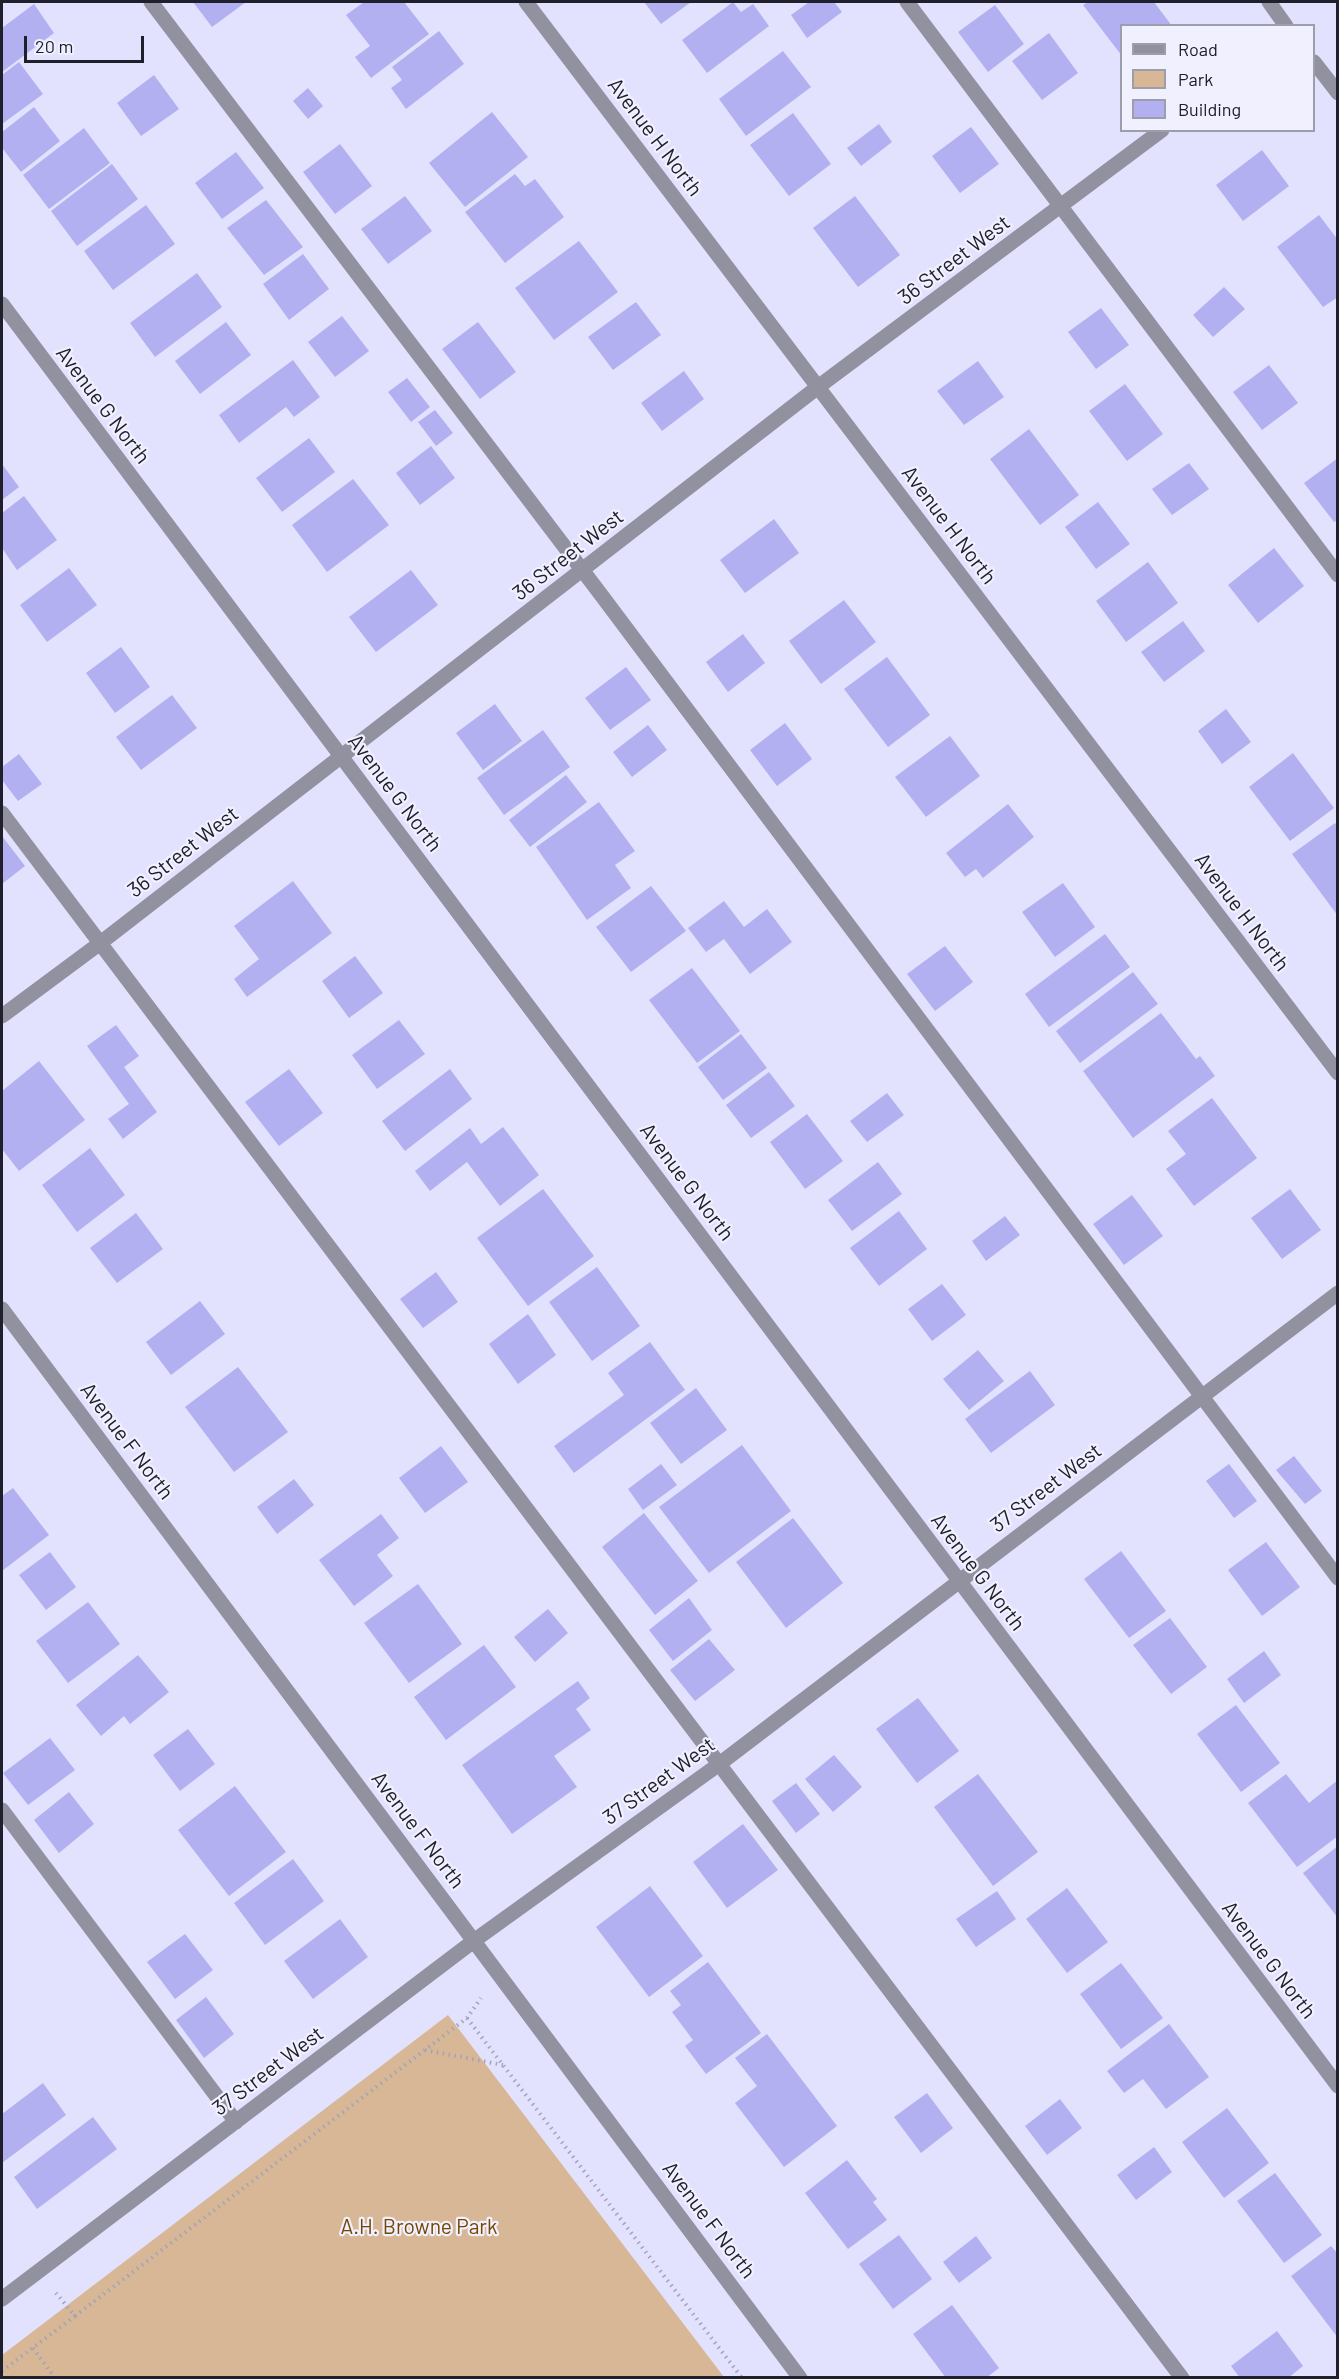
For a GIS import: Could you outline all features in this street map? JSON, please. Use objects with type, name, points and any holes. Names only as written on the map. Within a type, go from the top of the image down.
[{"type":"street","points":[[151,2],[583,570],[1338,1578]]},
{"type":"street","name":"Avenue H North","points":[[526,2],[1338,1073]]},
{"type":"street","points":[[907,2],[1338,575]]},
{"type":"street","points":[[1269,2],[1286,24]]},
{"type":"street","points":[[1315,63],[1338,93]]},
{"type":"street","name":"36 Street West","points":[[2,1016],[99,944],[818,387],[1159,132]]},
{"type":"street","name":"Avenue G North","points":[[2,304],[957,1581],[1338,2086]]},
{"type":"street","points":[[2,813],[1182,2378]]},
{"type":"street","name":"37 Street West","points":[[2,2299],[475,1940],[718,1765],[1338,1293]]},
{"type":"street","name":"Avenue F North","points":[[2,1309],[500,1973],[800,2378]]},
{"type":"street","points":[[2,1810],[236,2122]]},
{"type":"path","points":[[2,2371],[466,2018],[500,1973]]},
{"type":"path","points":[[466,2018],[742,2378]]},
{"type":"path","points":[[424,2050],[503,2065]]},
{"type":"path","points":[[38,2272],[75,2316]]},
{"type":"path","points":[[33,2348],[55,2378]]},
{"type":"green space","name":"A.H. Browne Park","points":[[448,2015],[724,2377],[2,2377],[2,2355]]},
{"type":"building","points":[[193,2],[246,2],[212,27]]},
{"type":"building","points":[[364,2],[404,2],[429,34],[371,78],[355,57],[370,46],[346,15]]},
{"type":"building","points":[[644,2],[691,2],[661,24]]},
{"type":"building","points":[[733,2],[741,12],[753,4],[769,26],[707,73],[682,40]]},
{"type":"building","points":[[809,2],[834,2],[842,12],[807,38],[791,15]]},
{"type":"building","points":[[1088,2],[1154,2],[1170,24],[1120,24],[1120,53],[1083,5]]},
{"type":"building","points":[[34,4],[54,33],[2,72],[2,28]]},
{"type":"building","points":[[995,5],[1024,44],[988,72],[958,32]]},
{"type":"building","points":[[439,31],[464,64],[406,109],[391,88],[402,80],[392,67]]},
{"type":"building","points":[[1049,33],[1078,73],[1042,100],[1012,61]]},
{"type":"building","points":[[783,51],[811,87],[746,136],[719,99]]},
{"type":"building","points":[[19,62],[43,94],[2,124],[2,75]]},
{"type":"building","points":[[154,75],[179,109],[141,136],[117,103]]},
{"type":"building","points":[[308,88],[323,106],[308,119],[293,101]]},
{"type":"building","points":[[34,107],[60,141],[21,172],[2,148],[2,132]]},
{"type":"building","points":[[492,112],[528,157],[465,207],[429,163]]},
{"type":"building","points":[[793,113],[831,164],[789,196],[750,145]]},
{"type":"building","points":[[879,124],[892,142],[861,166],[847,148]]},
{"type":"building","points":[[971,127],[999,164],[960,193],[932,156]]},
{"type":"building","points":[[84,128],[110,163],[49,209],[23,175]]},
{"type":"building","points":[[340,144],[372,186],[335,214],[303,172]]},
{"type":"building","points":[[1262,150],[1289,186],[1243,221],[1216,185]]},
{"type":"building","points":[[236,152],[264,188],[222,219],[195,183]]},
{"type":"building","points":[[112,164],[138,199],[77,246],[51,211]]},
{"type":"building","points":[[515,174],[525,186],[535,179],[564,217],[505,263],[465,212]]},
{"type":"building","points":[[405,196],[432,231],[388,264],[361,229]]},
{"type":"building","points":[[855,196],[900,255],[858,287],[813,228]]},
{"type":"building","points":[[266,200],[303,247],[264,275],[227,228]]},
{"type":"building","points":[[146,205],[175,244],[113,290],[84,251]]},
{"type":"building","points":[[1319,215],[1338,240],[1338,297],[1323,307],[1277,247]]},
{"type":"building","points":[[579,241],[618,292],[554,340],[515,288]]},
{"type":"building","points":[[303,254],[329,289],[289,320],[263,284]]},
{"type":"building","points":[[197,273],[222,307],[155,357],[130,323]]},
{"type":"building","points":[[1224,287],[1245,309],[1213,337],[1193,315]]},
{"type":"building","points":[[636,302],[661,335],[613,370],[588,337]]},
{"type":"building","points":[[1101,308],[1129,345],[1096,369],[1068,332]]},
{"type":"building","points":[[342,316],[369,351],[335,377],[308,342]]},
{"type":"building","points":[[226,322],[251,355],[200,394],[175,361]]},
{"type":"building","points":[[478,322],[516,372],[480,399],[442,349]]},
{"type":"building","points":[[293,360],[320,397],[294,417],[286,407],[239,443],[219,415]]},
{"type":"building","points":[[978,361],[1004,397],[964,425],[937,391]]},
{"type":"building","points":[[1269,365],[1298,403],[1262,430],[1233,392]]},
{"type":"building","points":[[684,371],[704,399],[662,431],[641,403]]},
{"type":"building","points":[[407,378],[430,407],[411,422],[388,392]]},
{"type":"building","points":[[1125,384],[1163,434],[1127,461],[1089,411]]},
{"type":"building","points":[[435,410],[453,433],[436,446],[418,422]]},
{"type":"building","points":[[1029,429],[1079,495],[1040,525],[990,459]]},
{"type":"building","points":[[309,438],[335,472],[282,512],[256,478]]},
{"type":"building","points":[[431,446],[455,478],[420,505],[396,473]]},
{"type":"building","points":[[1338,458],[1338,520],[1334,522],[1304,483]]},
{"type":"building","points":[[1189,463],[1209,489],[1172,515],[1152,489]]},
{"type":"building","points":[[2,464],[19,487],[2,500]]},
{"type":"building","points":[[353,479],[389,525],[327,572],[292,525]]},
{"type":"building","points":[[24,496],[57,540],[17,570],[2,548],[2,513]]},
{"type":"building","points":[[1098,502],[1130,544],[1096,569],[1065,527]]},
{"type":"building","points":[[774,519],[799,553],[745,593],[720,560]]},
{"type":"building","points":[[1274,548],[1304,586],[1258,623],[1228,585]]},
{"type":"building","points":[[1148,562],[1178,603],[1126,642],[1096,601]]},
{"type":"building","points":[[69,568],[97,605],[47,642],[20,605]]},
{"type":"building","points":[[411,570],[438,605],[376,652],[349,617]]},
{"type":"building","points":[[844,600],[876,642],[821,684],[789,641]]},
{"type":"building","points":[[1183,621],[1205,651],[1164,682],[1141,652]]},
{"type":"building","points":[[743,634],[765,663],[728,692],[706,662]]},
{"type":"building","points":[[121,647],[150,687],[115,713],[86,673]]},
{"type":"building","points":[[887,657],[930,715],[888,747],[844,689]]},
{"type":"building","points":[[626,667],[651,700],[610,730],[585,698]]},
{"type":"building","points":[[172,695],[197,728],[141,770],[116,737]]},
{"type":"building","points":[[495,704],[522,741],[483,770],[456,733]]},
{"type":"building","points":[[1226,709],[1251,742],[1222,764],[1198,731]]},
{"type":"building","points":[[785,723],[812,759],[777,786],[750,750]]},
{"type":"building","points":[[648,725],[667,750],[632,777],[613,752]]},
{"type":"building","points":[[543,730],[570,767],[504,815],[477,778]]},
{"type":"building","points":[[950,736],[980,776],[926,817],[895,777]]},
{"type":"building","points":[[1293,753],[1334,808],[1290,841],[1249,787]]},
{"type":"building","points":[[19,754],[42,784],[18,801],[2,780],[2,767]]},
{"type":"building","points":[[566,775],[587,802],[530,847],[509,820]]},
{"type":"building","points":[[599,802],[635,851],[615,865],[631,888],[587,920],[536,847]]},
{"type":"building","points":[[1008,804],[1034,837],[983,878],[976,869],[965,877],[946,853]]},
{"type":"building","points":[[1335,823],[1338,827],[1338,916],[1292,854]]},
{"type":"building","points":[[2,836],[25,866],[2,884]]},
{"type":"building","points":[[293,881],[332,933],[247,997],[234,979],[259,959],[234,926]]},
{"type":"building","points":[[1063,883],[1095,927],[1055,957],[1022,912]]},
{"type":"building","points":[[651,886],[686,931],[631,972],[596,927]]},
{"type":"building","points":[[724,901],[744,927],[767,909],[792,942],[750,974],[724,939],[706,952],[688,928]]},
{"type":"building","points":[[1105,934],[1130,967],[1049,1027],[1025,994]]},
{"type":"building","points":[[945,946],[973,982],[935,1011],[907,974]]},
{"type":"building","points":[[355,956],[383,993],[349,1018],[322,981]]},
{"type":"building","points":[[692,968],[740,1031],[697,1063],[649,1000]]},
{"type":"building","points":[[1133,972],[1158,1004],[1080,1063],[1056,1031]]},
{"type":"building","points":[[1161,1013],[1196,1059],[1200,1056],[1215,1076],[1133,1138],[1083,1071]]},
{"type":"building","points":[[399,1020],[425,1054],[377,1089],[352,1055]]},
{"type":"building","points":[[116,1025],[139,1056],[124,1067],[157,1112],[123,1139],[108,1119],[129,1104],[87,1046]]},
{"type":"building","points":[[741,1034],[767,1068],[723,1100],[698,1067]]},
{"type":"building","points":[[39,1061],[85,1120],[19,1171],[2,1149],[2,1091]]},
{"type":"building","points":[[289,1069],[323,1113],[279,1146],[245,1102]]},
{"type":"building","points":[[450,1069],[472,1099],[405,1151],[382,1121]]},
{"type":"building","points":[[769,1072],[795,1106],[751,1138],[726,1105]]},
{"type":"building","points":[[887,1093],[904,1115],[867,1142],[850,1121]]},
{"type":"building","points":[[1212,1098],[1257,1158],[1194,1206],[1166,1169],[1186,1154],[1168,1131]]},
{"type":"building","points":[[807,1114],[843,1161],[805,1189],[770,1142]]},
{"type":"building","points":[[503,1127],[539,1175],[500,1206],[467,1162],[430,1191],[415,1171],[470,1128],[481,1144]]},
{"type":"building","points":[[90,1148],[125,1195],[77,1232],[42,1185]]},
{"type":"building","points":[[878,1162],[902,1194],[852,1231],[828,1200]]},
{"type":"building","points":[[543,1189],[594,1256],[528,1306],[477,1238]]},
{"type":"building","points":[[1290,1189],[1321,1230],[1282,1259],[1251,1218]]},
{"type":"building","points":[[1132,1195],[1163,1236],[1124,1265],[1093,1224]]},
{"type":"building","points":[[899,1211],[927,1249],[879,1286],[850,1248]]},
{"type":"building","points":[[136,1213],[163,1249],[117,1283],[90,1248]]},
{"type":"building","points":[[1005,1216],[1020,1235],[986,1261],[972,1241]]},
{"type":"building","points":[[597,1267],[640,1326],[592,1361],[549,1302]]},
{"type":"building","points":[[436,1272],[458,1302],[423,1328],[400,1299]]},
{"type":"building","points":[[942,1284],[966,1315],[932,1341],[908,1309]]},
{"type":"building","points":[[200,1301],[225,1334],[171,1375],[146,1342]]},
{"type":"building","points":[[528,1314],[556,1355],[518,1384],[489,1344]]},
{"type":"building","points":[[650,1342],[685,1390],[574,1473],[554,1446],[624,1395],[608,1373]]},
{"type":"building","points":[[978,1350],[1004,1381],[969,1410],[943,1379]]},
{"type":"building","points":[[238,1367],[288,1432],[234,1472],[185,1407]]},
{"type":"building","points":[[1030,1371],[1055,1405],[991,1453],[965,1419]]},
{"type":"building","points":[[696,1388],[727,1430],[681,1464],[650,1423]]},
{"type":"building","points":[[742,1445],[791,1511],[709,1573],[659,1507]]},
{"type":"building","points":[[441,1446],[468,1482],[425,1513],[399,1478]]},
{"type":"building","points":[[1294,1456],[1322,1491],[1305,1504],[1276,1470]]},
{"type":"building","points":[[661,1464],[677,1485],[643,1510],[628,1489]]},
{"type":"building","points":[[1229,1464],[1257,1501],[1234,1518],[1206,1481]]},
{"type":"building","points":[[294,1479],[314,1505],[277,1534],[257,1507]]},
{"type":"building","points":[[13,1488],[49,1535],[2,1571],[2,1496]]},
{"type":"building","points":[[644,1513],[698,1581],[655,1615],[602,1547]]},
{"type":"building","points":[[381,1514],[399,1538],[377,1555],[393,1576],[354,1606],[319,1560]]},
{"type":"building","points":[[793,1518],[843,1583],[786,1628],[736,1562]]},
{"type":"building","points":[[1266,1542],[1300,1587],[1262,1616],[1228,1570]]},
{"type":"building","points":[[1121,1551],[1166,1611],[1129,1638],[1084,1579]]},
{"type":"building","points":[[50,1552],[76,1587],[46,1610],[19,1575]]},
{"type":"building","points":[[418,1584],[462,1644],[409,1683],[364,1623]]},
{"type":"building","points":[[689,1598],[712,1630],[673,1661],[649,1630]]},
{"type":"building","points":[[88,1602],[120,1644],[68,1683],[36,1641]]},
{"type":"building","points":[[548,1609],[568,1633],[535,1662],[514,1637]]},
{"type":"building","points":[[1170,1618],[1207,1667],[1171,1694],[1133,1645]]},
{"type":"building","points":[[709,1639],[735,1670],[695,1701],[670,1670]]},
{"type":"building","points":[[484,1645],[516,1687],[446,1740],[414,1697]]},
{"type":"building","points":[[1264,1651],[1281,1675],[1244,1703],[1227,1679]]},
{"type":"building","points":[[138,1655],[169,1692],[130,1724],[124,1716],[101,1736],[76,1705]]},
{"type":"building","points":[[578,1681],[590,1698],[576,1709],[591,1730],[554,1756],[577,1787],[512,1834],[462,1765]]},
{"type":"building","points":[[918,1698],[959,1751],[917,1783],[876,1729]]},
{"type":"building","points":[[1236,1705],[1280,1763],[1241,1792],[1197,1734]]},
{"type":"building","points":[[188,1729],[215,1764],[180,1791],[153,1755]]},
{"type":"building","points":[[50,1738],[75,1770],[28,1805],[3,1773]]},
{"type":"building","points":[[834,1755],[862,1787],[833,1812],[805,1779]]},
{"type":"building","points":[[978,1774],[1038,1852],[993,1886],[934,1807]]},
{"type":"building","points":[[1286,1774],[1309,1803],[1338,1780],[1338,1836],[1297,1867],[1248,1803]]},
{"type":"building","points":[[796,1783],[820,1814],[796,1833],[772,1801]]},
{"type":"building","points":[[235,1786],[286,1852],[229,1896],[178,1830]]},
{"type":"building","points":[[69,1792],[94,1824],[59,1853],[34,1820]]},
{"type":"building","points":[[743,1824],[778,1870],[727,1908],[693,1862]]},
{"type":"building","points":[[1338,1846],[1338,1918],[1303,1873]]},
{"type":"building","points":[[293,1859],[324,1901],[265,1945],[234,1903]]},
{"type":"building","points":[[650,1886],[703,1956],[649,1997],[596,1927]]},
{"type":"building","points":[[1067,1888],[1108,1942],[1067,1973],[1026,1919]]},
{"type":"building","points":[[997,1891],[1016,1919],[976,1947],[956,1919]]},
{"type":"building","points":[[340,1919],[368,1957],[313,1999],[284,1961]]},
{"type":"building","points":[[185,1934],[213,1970],[175,1999],[147,1962]]},
{"type":"building","points":[[708,1962],[761,2033],[706,2074],[685,2046],[693,2040],[672,2012],[681,2005],[670,1991]]},
{"type":"building","points":[[1121,1963],[1163,2018],[1121,2049],[1080,1994]]},
{"type":"building","points":[[206,1997],[234,2034],[204,2058],[176,2020]]},
{"type":"building","points":[[1169,2024],[1209,2077],[1166,2109],[1143,2079],[1124,2093],[1107,2071]]},
{"type":"building","points":[[767,2034],[837,2126],[784,2167],[735,2103],[757,2086],[735,2058]]},
{"type":"building","points":[[43,2083],[66,2115],[2,2163],[2,2114]]},
{"type":"building","points":[[927,2093],[953,2128],[921,2153],[894,2117]]},
{"type":"building","points":[[1060,2099],[1082,2128],[1047,2155],[1025,2126]]},
{"type":"building","points":[[1227,2108],[1269,2163],[1224,2198],[1182,2142]]},
{"type":"building","points":[[93,2117],[117,2149],[37,2209],[14,2177]]},
{"type":"building","points":[[1154,2147],[1172,2172],[1136,2200],[1117,2175]]},
{"type":"building","points":[[847,2160],[877,2199],[873,2202],[887,2220],[848,2249],[805,2193]]},
{"type":"building","points":[[1275,2173],[1322,2235],[1284,2263],[1237,2201]]},
{"type":"building","points":[[899,2235],[932,2279],[893,2309],[859,2264]]},
{"type":"building","points":[[976,2236],[992,2258],[959,2283],[943,2262]]},
{"type":"building","points":[[1331,2246],[1338,2254],[1338,2338],[1291,2276]]},
{"type":"building","points":[[952,2305],[999,2368],[986,2378],[946,2378],[913,2334]]},
{"type":"building","points":[[1277,2331],[1303,2366],[1288,2378],[1240,2378],[1231,2366]]}]
